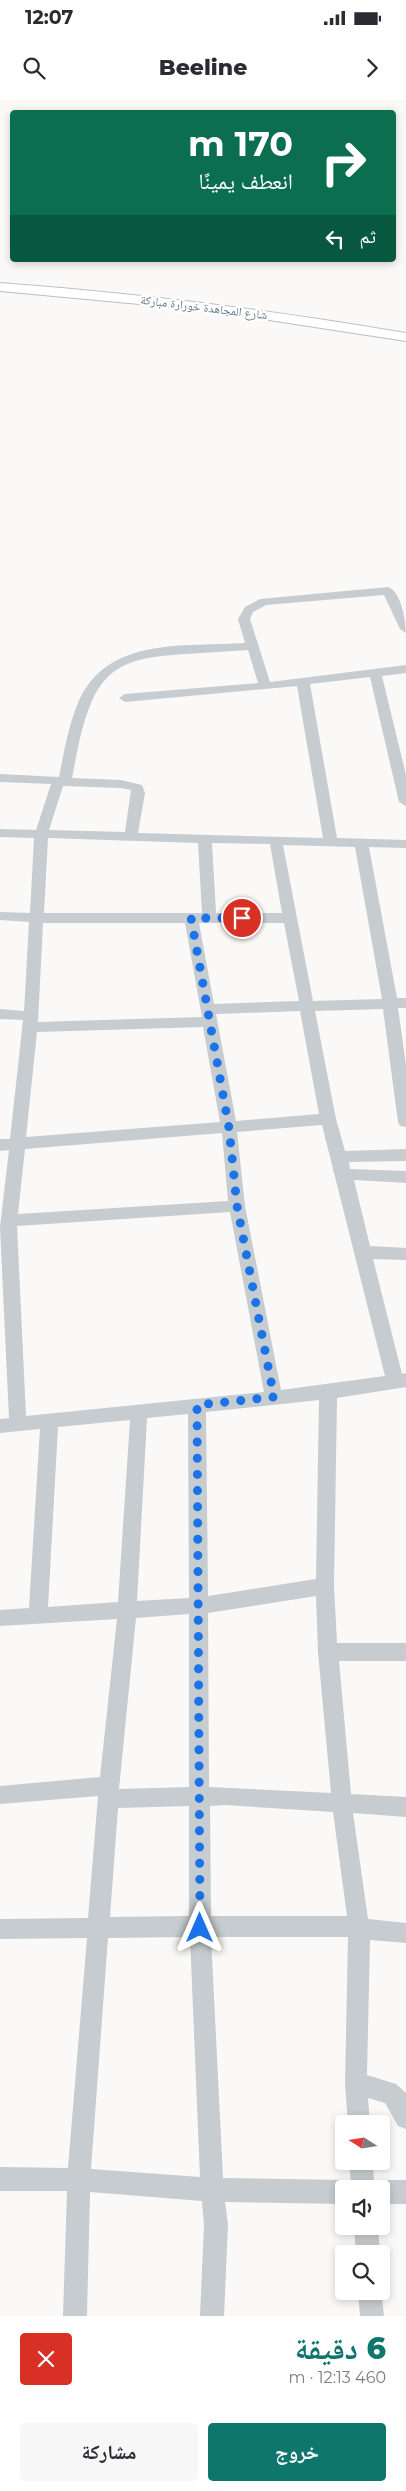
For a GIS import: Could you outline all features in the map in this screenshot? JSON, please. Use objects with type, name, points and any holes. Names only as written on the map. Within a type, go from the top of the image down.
[{"type":"street","name":"شارع المجاهدة خورارة مباركة","points":[[0,287],[198,305],[306,320],[406,337]]},
{"type":"street","points":[[265,686],[244,619],[246,612],[253,606],[264,602],[388,591],[406,629]]},
{"type":"street","points":[[251,646],[146,653],[112,666],[102,674],[88,692],[61,782],[41,834],[30,1021],[16,1143],[4,1221],[9,1426],[328,1392],[400,1381],[340,1157],[328,1119],[276,842]]},
{"type":"street","points":[[125,698],[265,686],[406,669]]},
{"type":"street","points":[[375,674],[406,802]]},
{"type":"street","points":[[303,682],[331,843]]},
{"type":"street","points":[[0,778],[121,784],[137,788],[138,793],[131,837]]},
{"type":"street","points":[[0,833],[276,842],[406,844]]},
{"type":"street","points":[[205,839],[209,918]]},
{"type":"street","points":[[361,843],[390,1003],[406,1122]]},
{"type":"street","points":[[0,916],[36,918],[291,918]]},
{"type":"street","points":[[191,918],[229,1128],[237,1206],[274,1397]]},
{"type":"street","points":[[0,1014],[30,1021],[209,1016],[307,1004],[406,1003]]},
{"type":"street","points":[[0,1145],[328,1119]]},
{"type":"street","points":[[340,1157],[406,1155]]},
{"type":"street","points":[[344,1174],[406,1177]]},
{"type":"street","points":[[4,1221],[237,1206]]},
{"type":"street","points":[[364,1252],[406,1254]]},
{"type":"street","points":[[328,1392],[325,1586],[328,1652],[342,1805],[360,1929],[356,2084],[358,2115]]},
{"type":"street","points":[[197,1405],[200,1928],[212,2190],[216,2224],[212,2316]]},
{"type":"street","points":[[74,2316],[79,2180],[108,1792],[127,1611],[139,1411]]},
{"type":"street","points":[[38,1614],[49,1422]]},
{"type":"street","points":[[0,1618],[38,1614],[199,1606],[325,1586]]},
{"type":"street","points":[[328,1652],[406,1652]]},
{"type":"street","points":[[0,1795],[108,1792],[200,1797],[225,1796],[342,1805],[406,1807]]},
{"type":"street","points":[[0,1929],[340,1925],[360,1929],[406,1933]]},
{"type":"street","points":[[356,2084],[394,2094],[401,2102],[406,2118]]},
{"type":"street","points":[[0,2180],[79,2180],[212,2190],[335,2192]]},
{"type":"street","points":[[390,2192],[406,2192]]},
{"type":"street","points":[[371,2300],[372,2316]]},
{"type":"route","points":[[200,1928],[197,1405],[274,1397],[237,1206],[229,1128],[191,918],[242,918]]}]
